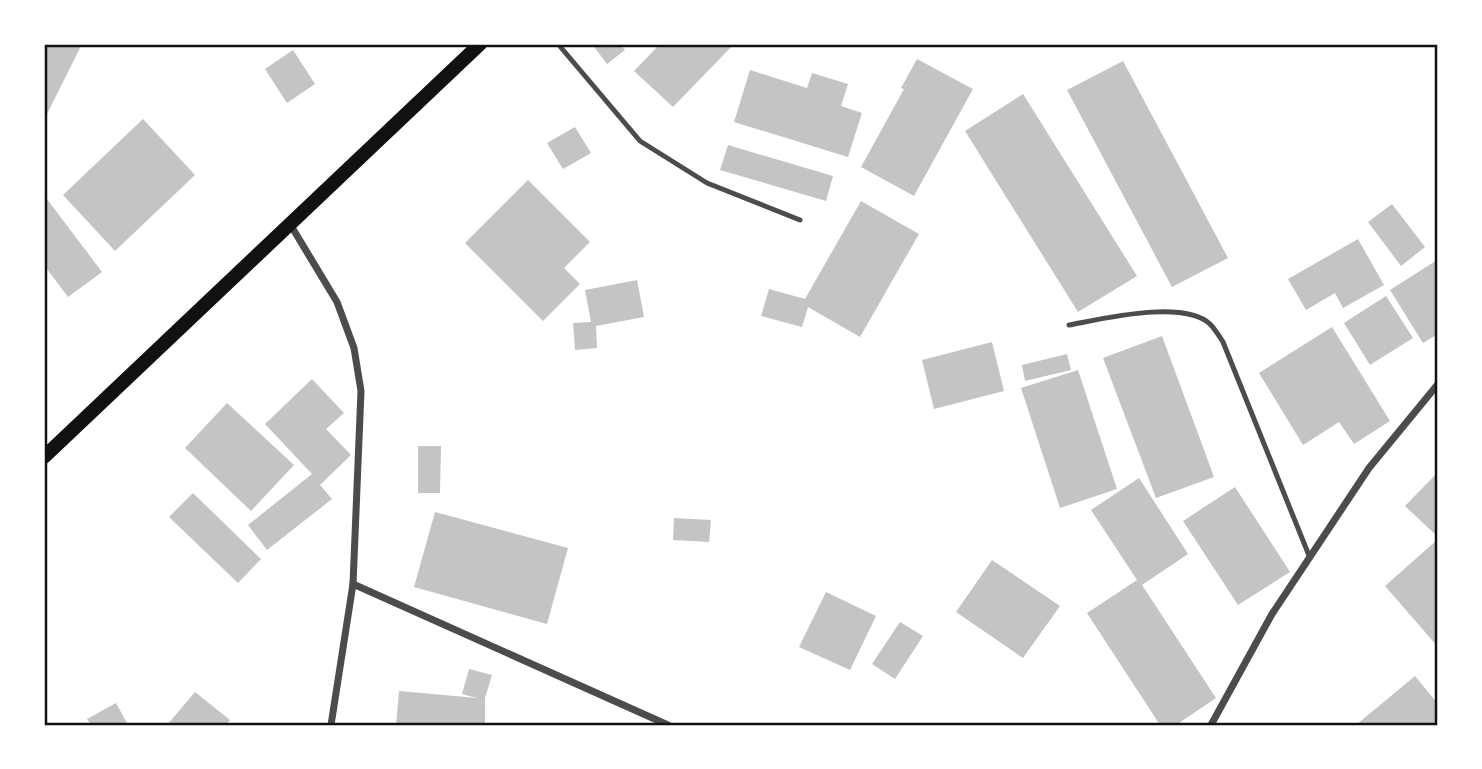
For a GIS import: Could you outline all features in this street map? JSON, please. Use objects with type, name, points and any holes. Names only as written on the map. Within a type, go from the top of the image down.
[{"type":"main road","points":[[44,457],[480,44]]},
{"type":"street","points":[[290,224],[337,302],[354,348],[361,391],[353,584],[331,725]]},
{"type":"street","points":[[1211,725],[1272,614],[1369,468],[1438,384]]},
{"type":"street","points":[[353,584],[667,725]]},
{"type":"lane","points":[[558,44],[639,141],[707,183],[800,220]]},
{"type":"lane","points":[[1069,325],[1160,310],[1186,314],[1208,322],[1223,342],[1310,558]]},
{"type":"building","points":[[44,44],[82,44],[47,114],[44,112]]},
{"type":"building","points":[[592,44],[620,44],[625,50],[607,64]]},
{"type":"building","points":[[660,44],[734,44],[673,107],[634,71]]},
{"type":"building","points":[[293,50],[315,84],[287,103],[265,69]]},
{"type":"building","points":[[917,59],[973,89],[914,196],[861,167],[904,89],[901,88]]},
{"type":"building","points":[[1123,61],[1228,258],[1172,287],[1067,90]]},
{"type":"building","points":[[750,70],[807,88],[812,73],[848,84],[841,106],[862,113],[848,157],[734,122]]},
{"type":"building","points":[[1023,94],[1137,276],[1078,312],[965,131]]},
{"type":"building","points":[[143,119],[195,175],[115,251],[63,195]]},
{"type":"building","points":[[575,127],[591,153],[563,169],[547,143]]},
{"type":"building","points":[[728,145],[833,176],[826,201],[720,170]]},
{"type":"building","points":[[528,180],[590,242],[564,268],[580,284],[543,321],[465,243]]},
{"type":"building","points":[[44,195],[102,272],[68,297],[44,265]]},
{"type":"building","points":[[861,201],[919,234],[860,337],[808,307],[802,327],[761,316],[769,289],[805,299]]},
{"type":"building","points":[[1392,204],[1425,247],[1401,266],[1368,222]]},
{"type":"building","points":[[1358,239],[1384,285],[1343,308],[1335,293],[1306,310],[1288,279]]},
{"type":"building","points":[[1437,260],[1438,334],[1423,343],[1390,290]]},
{"type":"building","points":[[637,280],[644,317],[596,326],[597,348],[575,350],[573,323],[591,322],[585,290]]},
{"type":"building","points":[[1386,296],[1413,338],[1370,365],[1344,323]]},
{"type":"building","points":[[1332,327],[1390,421],[1354,444],[1339,422],[1303,445],[1259,373]]},
{"type":"building","points":[[1162,336],[1214,477],[1156,498],[1103,358]]},
{"type":"building","points":[[992,342],[1004,391],[934,409],[922,360]]},
{"type":"building","points":[[1067,354],[1071,370],[1025,381],[1022,365]]},
{"type":"building","points":[[1078,370],[1117,489],[1060,508],[1021,388]]},
{"type":"building","points":[[312,379],[344,413],[326,429],[351,455],[320,485],[332,499],[267,550],[248,525],[312,474],[265,424]]},
{"type":"building","points":[[227,403],[294,465],[251,511],[185,448]]},
{"type":"building","points":[[418,446],[441,446],[440,493],[418,493]]},
{"type":"building","points":[[1438,472],[1438,537],[1405,506]]},
{"type":"building","points":[[1139,478],[1188,554],[1142,585],[1216,698],[1176,725],[1160,725],[1087,613],[1137,580],[1091,510]]},
{"type":"building","points":[[1235,487],[1290,572],[1238,605],[1183,521]]},
{"type":"building","points":[[193,493],[261,559],[238,583],[169,517]]},
{"type":"building","points":[[435,512],[568,548],[547,624],[414,587]]},
{"type":"building","points":[[674,518],[711,520],[709,542],[673,540]]},
{"type":"building","points":[[1438,539],[1438,647],[1385,586]]},
{"type":"building","points":[[992,560],[1060,606],[1023,658],[956,612]]},
{"type":"building","points":[[826,592],[876,616],[850,670],[799,647]]},
{"type":"building","points":[[900,622],[923,636],[895,679],[872,664]]},
{"type":"building","points":[[469,669],[492,675],[485,698],[485,725],[396,725],[399,691],[477,698],[462,694]]},
{"type":"building","points":[[1415,676],[1438,704],[1438,723],[1356,725]]},
{"type":"building","points":[[195,692],[230,720],[226,725],[167,725]]},
{"type":"building","points":[[116,703],[128,725],[91,725],[87,719]]}]
